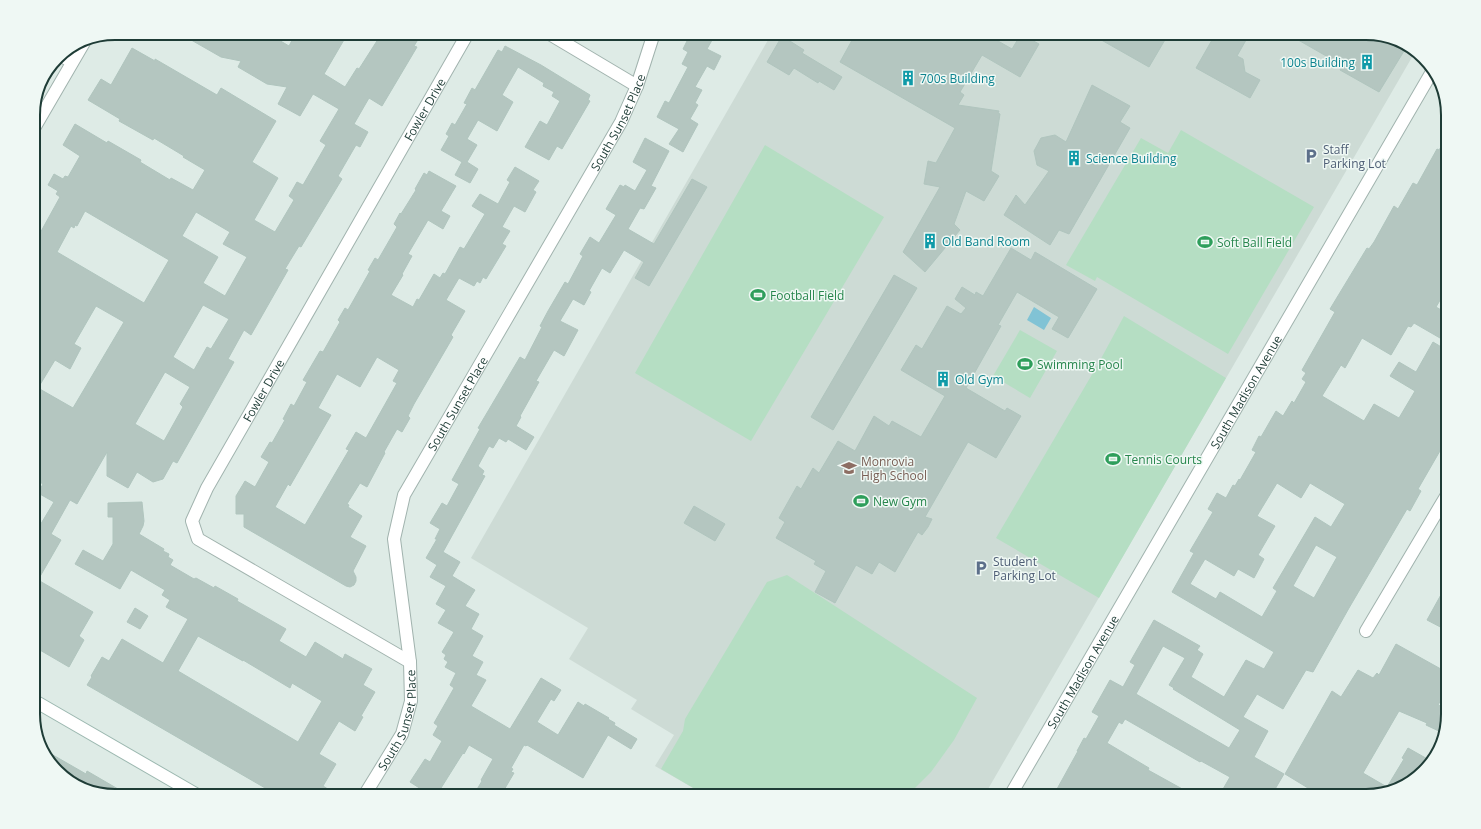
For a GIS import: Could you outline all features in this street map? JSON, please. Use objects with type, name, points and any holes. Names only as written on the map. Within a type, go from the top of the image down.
[{"type":"street","name":"Fowler Drive","points":[[410,662],[198,539],[192,521],[207,488],[464,40]]},
{"type":"street","points":[[560,40],[637,86]]},
{"type":"street","name":"South Sunset Place","points":[[368,789],[402,734],[411,701],[410,662],[394,538],[404,495],[621,122],[637,86],[652,40]]},
{"type":"street","points":[[40,118],[80,49]]},
{"type":"street","points":[[66,59],[72,62]]},
{"type":"street","name":"South Madison Avenue","points":[[1014,789],[1430,75]]},
{"type":"street","points":[[1366,632],[1441,505]]},
{"type":"street","points":[[40,704],[187,789]]},
{"type":"shaded area","name":"Monrovia High School","points":[[768,40],[1366,40],[1395,46],[1413,56],[988,789],[695,789],[655,766],[674,735],[631,709],[637,700],[569,659],[588,628],[471,558]]},
{"type":"green space","name":"Soft Ball Field","points":[[1181,130],[1314,207],[1228,354],[1097,277],[1095,281],[1066,265],[1141,138],[1168,153]]},
{"type":"green space","name":"Football Field","points":[[765,145],[884,217],[751,441],[635,373]]},
{"type":"green space","name":"Tennis Courts","points":[[1124,316],[1226,378],[1099,598],[996,538],[1097,366]]},
{"type":"green space","name":"Swimming Pool","points":[[1020,330],[1057,351],[1030,398],[993,376]]},
{"type":"green space","points":[[787,575],[977,698],[954,740],[931,772],[914,789],[695,789],[661,769],[683,731],[685,719],[767,582]]},
{"type":"water","points":[[1034,307],[1051,318],[1044,330],[1027,320]]},
{"type":"building","points":[[191,40],[279,40],[289,46],[292,40],[344,40],[324,74],[345,87],[357,68],[359,69],[378,40],[418,40],[414,46],[417,47],[382,106],[369,98],[354,124],[368,132],[360,147],[356,145],[338,176],[342,179],[301,247],[299,246],[285,269],[288,270],[251,335],[244,330],[228,359],[234,362],[177,463],[173,461],[163,479],[153,482],[137,472],[128,488],[107,476],[107,452],[77,504],[70,500],[51,534],[61,540],[40,577],[40,525],[54,502],[40,494],[40,489],[43,484],[40,482],[40,389],[73,408],[124,322],[96,306],[74,344],[81,348],[70,369],[55,360],[40,385],[40,233],[60,197],[56,194],[58,191],[48,185],[54,174],[63,179],[65,176],[68,177],[80,156],[63,145],[75,124],[107,143],[108,141],[141,160],[140,162],[170,180],[171,178],[193,190],[205,170],[154,138],[153,140],[119,121],[120,119],[88,100],[101,79],[111,85],[132,48],[155,61],[155,59],[217,95],[221,88],[276,121],[252,162],[278,178],[254,220],[275,232],[294,200],[289,196],[297,182],[303,185],[326,145],[320,141],[339,109],[313,94],[300,116],[278,104],[287,87],[267,84],[238,67],[241,61],[221,57]],"holes":[[[85,211],[169,260],[144,303],[57,252],[71,226],[74,228],[75,225],[77,226]],[[196,212],[230,232],[223,244],[247,257],[225,296],[203,283],[218,257],[182,236]],[[203,305],[229,319],[211,349],[207,347],[194,370],[173,357]],[[165,372],[190,387],[180,404],[183,407],[164,441],[135,424]]]},
{"type":"building","points":[[688,40],[712,40],[707,49],[721,56],[714,70],[707,66],[695,87],[702,90],[695,103],[698,105],[690,119],[698,124],[683,152],[669,144],[679,129],[657,117],[665,101],[669,103],[688,67],[682,64],[688,52],[683,49]]},
{"type":"building","points":[[780,40],[788,40],[804,50],[802,53],[842,77],[834,90],[819,81],[818,83],[794,68],[789,75],[767,62]]},
{"type":"building","points":[[852,40],[996,40],[1012,49],[1017,40],[1032,40],[1039,44],[1020,77],[982,55],[960,92],[964,95],[958,105],[999,111],[998,113],[1000,114],[991,171],[999,176],[984,201],[966,191],[954,224],[960,230],[925,272],[903,252],[940,187],[924,184],[928,161],[936,163],[955,128],[840,62]]},
{"type":"building","points":[[1101,40],[1165,40],[1149,67]]},
{"type":"building","name":"100s Building","points":[[1212,40],[1246,40],[1237,56],[1243,59],[1245,72],[1260,80],[1250,98],[1196,68]]},
{"type":"building","name":"100s Building","points":[[1298,40],[1376,41],[1395,46],[1404,51],[1379,92],[1340,70],[1342,65]]},
{"type":"building","points":[[505,46],[541,65],[590,95],[588,100],[590,101],[562,149],[557,146],[549,160],[525,147],[540,121],[547,125],[560,101],[552,96],[554,92],[543,86],[544,83],[518,67],[502,95],[513,102],[497,131],[478,120],[467,139],[477,145],[467,162],[478,169],[470,183],[455,175],[462,162],[441,150],[449,136],[446,134],[452,123],[455,125],[467,104],[464,103],[472,88],[475,90],[498,50],[502,52]]},
{"type":"building","name":"Science Building","points":[[1092,85],[1130,106],[1120,122],[1130,128],[1069,234],[1059,230],[1050,245],[1004,215],[1016,195],[1025,205],[1049,171],[1037,165],[1034,151],[1041,138],[1055,135],[1066,142]]},
{"type":"building","points":[[645,138],[669,151],[651,186],[656,188],[644,209],[640,208],[628,229],[654,244],[692,179],[707,187],[649,286],[635,278],[644,262],[624,250],[610,273],[602,268],[589,291],[591,292],[584,305],[573,299],[560,321],[578,330],[564,356],[554,350],[536,381],[539,382],[516,426],[534,437],[526,450],[508,439],[506,442],[499,438],[493,448],[489,446],[478,466],[484,471],[482,475],[485,476],[443,552],[460,562],[452,576],[475,590],[465,606],[479,614],[471,629],[483,636],[472,656],[483,662],[476,675],[486,680],[471,706],[510,729],[541,678],[561,690],[554,701],[551,699],[537,722],[558,735],[578,702],[584,706],[585,704],[609,718],[608,719],[615,723],[614,725],[637,739],[631,749],[608,735],[583,778],[527,745],[524,745],[511,768],[513,769],[511,772],[514,773],[505,789],[477,789],[493,759],[469,745],[440,789],[421,789],[410,782],[425,759],[430,762],[442,741],[433,735],[438,726],[434,723],[454,688],[450,685],[456,673],[445,667],[448,662],[444,659],[446,655],[442,652],[454,632],[438,623],[446,610],[436,604],[446,586],[430,577],[437,565],[426,558],[437,539],[435,539],[440,529],[430,523],[442,503],[447,506],[459,484],[452,480],[480,429],[478,428],[520,357],[525,360],[542,327],[540,326],[548,311],[565,282],[568,284],[583,256],[580,254],[590,237],[599,243],[616,215],[606,209],[620,185],[624,187],[625,185],[635,191],[647,170],[633,162]]},
{"type":"building","points":[[1441,147],[1441,299],[1436,307],[1441,310],[1441,336],[1440,338],[1414,323],[1411,327],[1408,326],[1391,355],[1362,338],[1345,368],[1341,365],[1322,396],[1364,421],[1374,404],[1399,418],[1415,391],[1390,376],[1399,362],[1416,372],[1433,342],[1441,347],[1441,449],[1418,489],[1421,491],[1410,511],[1407,509],[1313,672],[1306,670],[1283,709],[1257,694],[1243,717],[1268,731],[1254,757],[1284,774],[1275,789],[1223,789],[1230,777],[1201,761],[1200,762],[1125,719],[1122,724],[1119,722],[1107,743],[1149,768],[1148,770],[1182,789],[1057,789],[1084,738],[1086,739],[1099,716],[1092,712],[1110,680],[1123,687],[1135,665],[1130,662],[1154,620],[1200,646],[1197,650],[1203,654],[1191,677],[1224,697],[1246,660],[1264,669],[1274,652],[1172,592],[1194,553],[1190,551],[1213,512],[1208,509],[1217,493],[1226,498],[1233,485],[1235,486],[1239,479],[1240,480],[1256,452],[1252,450],[1259,436],[1261,437],[1276,411],[1283,416],[1292,401],[1294,403],[1306,382],[1302,379],[1306,373],[1302,370],[1335,312],[1330,309],[1367,248],[1369,249],[1374,242],[1394,206],[1398,209],[1413,183],[1417,185],[1437,149],[1439,150]],"holes":[[[1277,483],[1301,498],[1310,483],[1345,504],[1331,527],[1315,517],[1273,588],[1277,591],[1262,617],[1220,592],[1216,599],[1190,584],[1205,559],[1234,576],[1238,569],[1254,578],[1264,559],[1258,555],[1275,526],[1257,516]],[[1316,545],[1337,557],[1314,598],[1293,586]],[[1163,646],[1185,658],[1169,685],[1174,688],[1173,689],[1240,730],[1229,748],[1136,694]]]},
{"type":"building","points":[[515,167],[539,181],[533,190],[536,192],[525,212],[514,206],[502,227],[510,231],[502,244],[506,246],[486,279],[483,277],[480,283],[477,281],[474,286],[459,278],[446,300],[465,311],[451,335],[453,337],[414,404],[408,416],[410,418],[402,432],[397,429],[367,487],[360,483],[347,504],[349,505],[348,507],[362,516],[350,537],[366,546],[353,571],[356,577],[354,585],[350,587],[346,586],[244,527],[244,514],[236,514],[236,496],[245,481],[255,487],[269,462],[261,457],[270,442],[272,443],[285,420],[283,419],[291,404],[294,406],[307,382],[303,380],[320,351],[323,352],[340,322],[338,320],[345,308],[348,310],[370,271],[368,270],[375,258],[378,260],[397,227],[394,224],[416,190],[415,189],[424,173],[427,175],[429,171],[456,186],[441,211],[450,216],[443,229],[428,220],[408,254],[412,256],[391,295],[413,307],[417,299],[419,300],[434,274],[440,278],[443,273],[445,274],[460,247],[464,249],[485,214],[472,206],[480,194],[498,204],[510,182],[507,180]],"holes":[[[377,357],[399,370],[393,381],[397,383],[366,438],[356,432],[346,449],[349,450],[305,525],[275,507],[288,484],[290,486],[331,415],[318,408],[337,374],[360,387]]]},
{"type":"building","points":[[1011,248],[1031,260],[1035,252],[1097,289],[1068,338],[1052,329],[1059,317],[1017,292],[998,325],[1001,326],[966,388],[1005,411],[1007,408],[1021,416],[996,458],[968,442],[925,517],[932,519],[928,527],[922,535],[918,532],[895,572],[879,562],[872,574],[856,565],[835,603],[815,592],[826,571],[814,564],[816,561],[776,538],[785,522],[779,518],[797,486],[801,489],[813,468],[819,473],[838,441],[855,451],[874,416],[889,426],[892,421],[921,437],[945,396],[901,370],[916,345],[922,349],[947,306],[961,314],[966,308],[955,299],[962,287],[975,295],[976,292],[983,296]]},
{"type":"building","points":[[894,275],[917,288],[833,430],[811,417]]},
{"type":"building","points":[[142,502],[144,521],[139,534],[164,549],[163,551],[169,554],[168,557],[173,560],[170,565],[194,579],[196,578],[214,588],[215,586],[238,599],[237,601],[286,629],[279,641],[306,657],[315,642],[343,659],[345,654],[372,669],[363,685],[375,692],[361,716],[363,717],[355,731],[339,721],[319,754],[336,764],[323,786],[328,789],[267,789],[87,685],[102,657],[109,661],[122,639],[163,663],[188,619],[166,607],[170,600],[162,595],[165,590],[131,570],[120,589],[75,564],[83,550],[103,561],[113,544],[113,517],[108,517],[108,503]],"holes":[[[198,636],[243,660],[290,688],[292,683],[322,701],[298,742],[178,671]]]},
{"type":"building","points":[[694,506],[725,524],[715,541],[684,523]]},
{"type":"building","points":[[40,581],[93,612],[79,636],[84,640],[69,667],[40,650]]},
{"type":"building","points":[[1441,595],[1441,627],[1427,620]]},
{"type":"building","points":[[135,608],[148,616],[140,629],[127,622]]},
{"type":"building","points":[[1396,644],[1441,669],[1441,700],[1438,705],[1441,706],[1441,714],[1438,731],[1426,725],[1427,723],[1399,711],[1363,773],[1385,786],[1366,789],[1307,789],[1285,774],[1332,691],[1341,697],[1358,670],[1373,678],[1377,673],[1379,675]]},
{"type":"building","points":[[1408,748],[1427,759],[1412,774],[1388,785],[1404,759],[1402,758]]},
{"type":"building","points":[[52,755],[86,774],[87,771],[118,789],[96,786],[77,779],[69,774]]},
{"type":"place","name":"100s Building","points":[[1367,62]]},
{"type":"place","name":"700s Building","points":[[908,78]]},
{"type":"place","name":"Staff Parking Lot","points":[[1311,156]]},
{"type":"place","name":"Science Building","points":[[1074,158]]},
{"type":"place","name":"Old Band Room","points":[[930,241]]},
{"type":"place","name":"Soft Ball Field","points":[[1205,242]]},
{"type":"place","name":"Football Field","points":[[758,295]]},
{"type":"place","name":"Swimming Pool","points":[[1025,364]]},
{"type":"place","name":"Old Gym","points":[[943,379]]},
{"type":"place","name":"Tennis Courts","points":[[1113,459]]},
{"type":"place","name":"Monrovia High School","points":[[849,468]]},
{"type":"place","name":"New Gym","points":[[861,501]]},
{"type":"place","name":"Student Parking Lot","points":[[981,568]]}]
